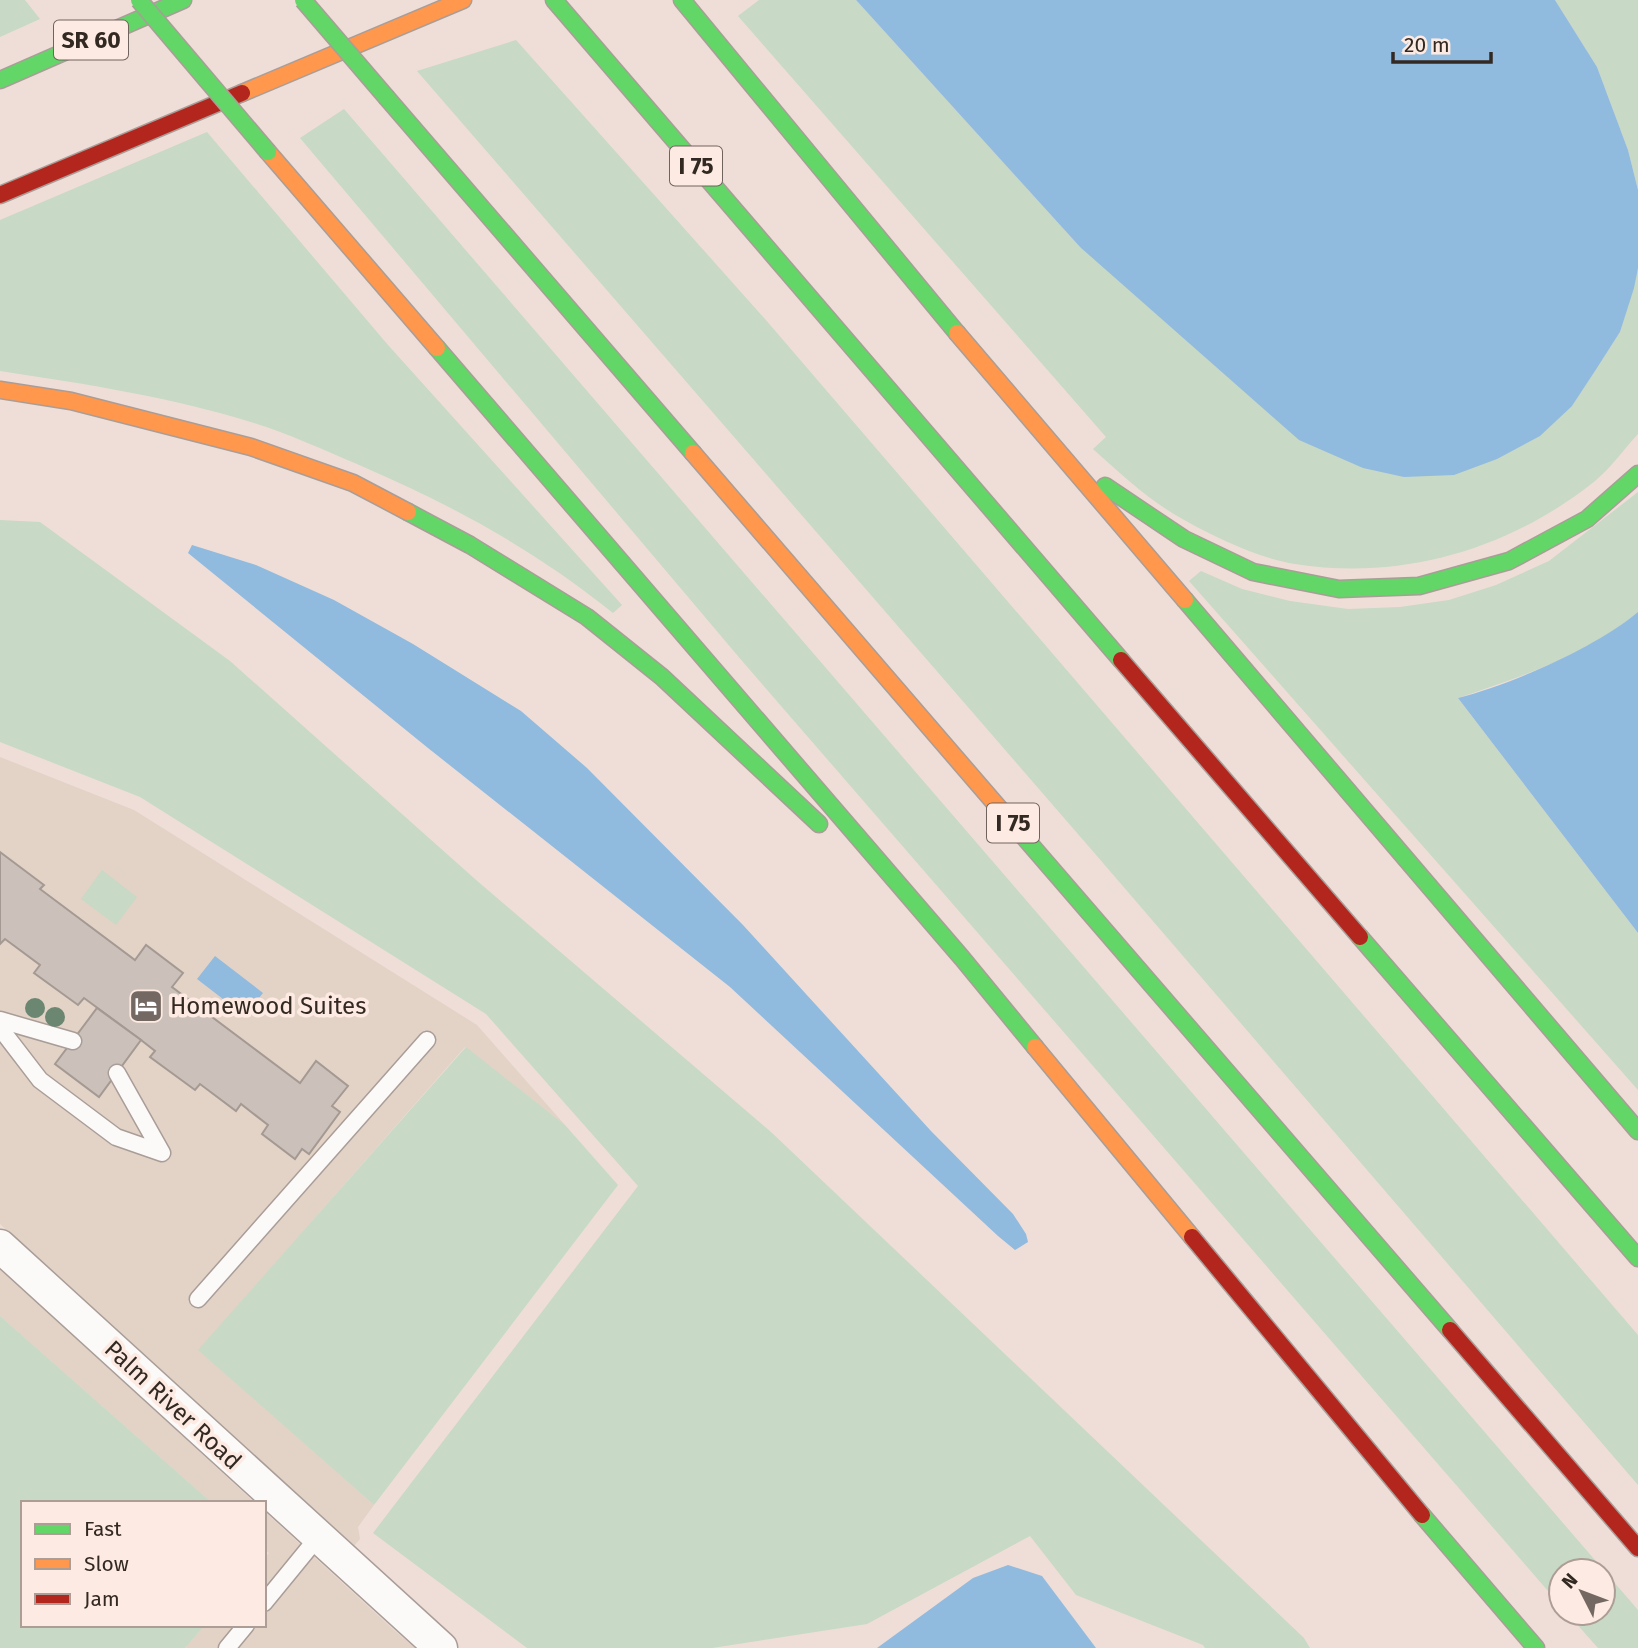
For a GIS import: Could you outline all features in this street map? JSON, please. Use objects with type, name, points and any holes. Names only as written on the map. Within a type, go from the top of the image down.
[{"type":"highway","points":[[139,0],[962,958],[1423,1516],[1536,1648]]},
{"type":"highway","name":"SR 60","points":[[0,80],[183,0]]},
{"type":"highway","name":"I 75","points":[[303,0],[1638,1548]]},
{"type":"highway","points":[[0,195],[463,0]]},
{"type":"highway","name":"I 75","points":[[554,0],[1638,1258]]},
{"type":"highway","points":[[682,0],[988,370],[1638,1131]]},
{"type":"highway","points":[[988,370],[1080,467],[1142,513],[1184,539],[1253,572],[1339,589],[1419,586],[1508,561],[1587,520],[1638,474]]},
{"type":"highway","points":[[0,390],[71,401],[251,447],[353,483],[458,538],[587,617],[652,668],[831,835]]},
{"type":"highway","points":[[851,854],[962,958]]},
{"type":"street","name":"Palm River Road","points":[[0,1246],[441,1648]]},
{"type":"lane","points":[[0,1020],[73,1041]]},
{"type":"lane","points":[[0,1028],[40,1080],[116,1137],[162,1153],[117,1073]]},
{"type":"lane","points":[[198,1299],[426,1040]]},
{"type":"lane","points":[[266,1601],[318,1537]]},
{"type":"lane","points":[[227,1648],[244,1627]]},
{"type":"shaded area","points":[[0,757],[134,810],[477,1025],[565,1125],[465,1047],[199,1350],[374,1505],[358,1527],[360,1539],[353,1547],[0,1224]]},
{"type":"shaded area","points":[[0,1268],[253,1501],[210,1501],[0,1316]]},
{"type":"shaded area","points":[[266,1513],[415,1648],[185,1648],[203,1627],[266,1627],[266,1556],[269,1553],[266,1551]]},
{"type":"green space","points":[[0,0],[25,0],[40,19],[0,37]]},
{"type":"green space","points":[[759,0],[856,0],[1080,247],[1572,406],[1620,332],[1638,268],[1638,434],[1601,476],[1562,505],[1491,542],[1454,554],[1375,568],[1335,568],[1281,561],[1253,553],[1212,534],[1161,506],[1093,449],[1106,437],[738,16]]},
{"type":"green space","points":[[1555,0],[1638,0],[1638,190],[1628,150],[1597,67]]},
{"type":"green space","points":[[516,40],[765,319],[1638,1335],[1638,1485],[417,71]]},
{"type":"green space","points":[[344,109],[1592,1557],[1547,1557],[1547,1590],[743,662],[300,138]]},
{"type":"green space","points":[[207,132],[388,345],[622,605],[613,613],[552,568],[458,512],[293,437],[223,414],[160,399],[0,371],[0,220]]},
{"type":"green space","points":[[1638,492],[1638,612],[1597,640],[1552,663],[1458,698],[1638,933],[1638,1090],[1189,581],[1201,571],[1242,589],[1290,601],[1348,609],[1400,607],[1449,600],[1496,585],[1549,561]]},
{"type":"green space","points":[[0,520],[40,522],[230,661],[475,879],[771,1132],[1304,1638],[1310,1648],[1205,1648],[1076,1595],[1030,1536],[867,1624],[712,1648],[527,1648],[373,1533],[638,1186],[486,1014],[140,797],[0,742]]},
{"type":"green space","points":[[102,870],[137,897],[116,925],[81,899]]},
{"type":"green space","points":[[466,1047],[565,1125],[618,1185],[374,1505],[198,1350]]},
{"type":"green space","points":[[0,1316],[210,1501],[21,1501],[21,1627],[203,1627],[185,1648],[0,1648]]},
{"type":"green space","points":[[1617,1586],[1638,1610],[1638,1648],[1598,1648],[1579,1627],[1617,1627]]},
{"type":"water","points":[[856,0],[1555,0],[1597,67],[1628,150],[1638,190],[1638,268],[1620,332],[1572,406],[1540,436],[1497,459],[1454,475],[1404,477],[1363,468],[1299,440],[1080,247]]},
{"type":"water","points":[[192,545],[256,565],[334,600],[413,644],[521,711],[587,768],[743,925],[931,1131],[1013,1214],[1028,1242],[1015,1250],[998,1236],[730,987],[428,748],[188,553]]},
{"type":"water","points":[[1638,612],[1638,933],[1458,698],[1503,684],[1552,663],[1599,639]]},
{"type":"water","points":[[215,956],[263,993],[245,1016],[197,979]]},
{"type":"water","points":[[1008,1565],[1042,1576],[1096,1648],[877,1648],[973,1578]]},
{"type":"building","name":"Homewood Suites","points":[[0,852],[44,885],[40,889],[135,960],[146,945],[183,973],[172,987],[300,1083],[316,1061],[348,1086],[332,1106],[340,1112],[309,1154],[302,1149],[295,1159],[262,1134],[268,1125],[241,1104],[236,1111],[200,1084],[195,1090],[150,1057],[155,1051],[141,1040],[84,998],[78,1005],[34,973],[40,965],[5,939],[0,944]]},
{"type":"building","points":[[97,1008],[141,1040],[99,1097],[55,1064]]},
{"type":"traffic: fast","points":[[139,0],[268,152]]},
{"type":"traffic: fast","points":[[0,80],[183,0]]},
{"type":"traffic: fast","points":[[303,0],[387,98]]},
{"type":"traffic: fast","points":[[554,0],[1121,660]]},
{"type":"traffic: fast","points":[[682,0],[957,333]]},
{"type":"traffic: fast","points":[[387,98],[693,453]]},
{"type":"traffic: fast","points":[[437,348],[962,958],[1035,1047]]},
{"type":"traffic: fast","points":[[1105,486],[1184,539],[1253,572],[1339,589],[1419,586],[1509,561],[1587,519],[1638,474]]},
{"type":"traffic: fast","points":[[408,512],[470,545],[587,617],[662,677],[819,824]]},
{"type":"traffic: fast","points":[[1185,600],[1638,1131]]},
{"type":"traffic: fast","points":[[1011,822],[1450,1330]]},
{"type":"traffic: fast","points":[[1360,937],[1638,1258]]},
{"type":"traffic: fast","points":[[1422,1515],[1536,1648]]},
{"type":"traffic: slow","points":[[242,93],[463,0]]},
{"type":"traffic: slow","points":[[268,152],[437,348]]},
{"type":"traffic: slow","points":[[957,333],[1185,600]]},
{"type":"traffic: slow","points":[[0,390],[71,401],[251,447],[353,483],[408,512]]},
{"type":"traffic: slow","points":[[693,453],[1011,822]]},
{"type":"traffic: slow","points":[[1035,1047],[1192,1237]]},
{"type":"traffic: jam","points":[[0,195],[242,93]]},
{"type":"traffic: jam","points":[[1121,660],[1360,937]]},
{"type":"traffic: jam","points":[[1192,1237],[1422,1515]]},
{"type":"traffic: jam","points":[[1450,1330],[1638,1548]]},
{"type":"place","name":"Homewood Suites","points":[[146,1006]]}]
